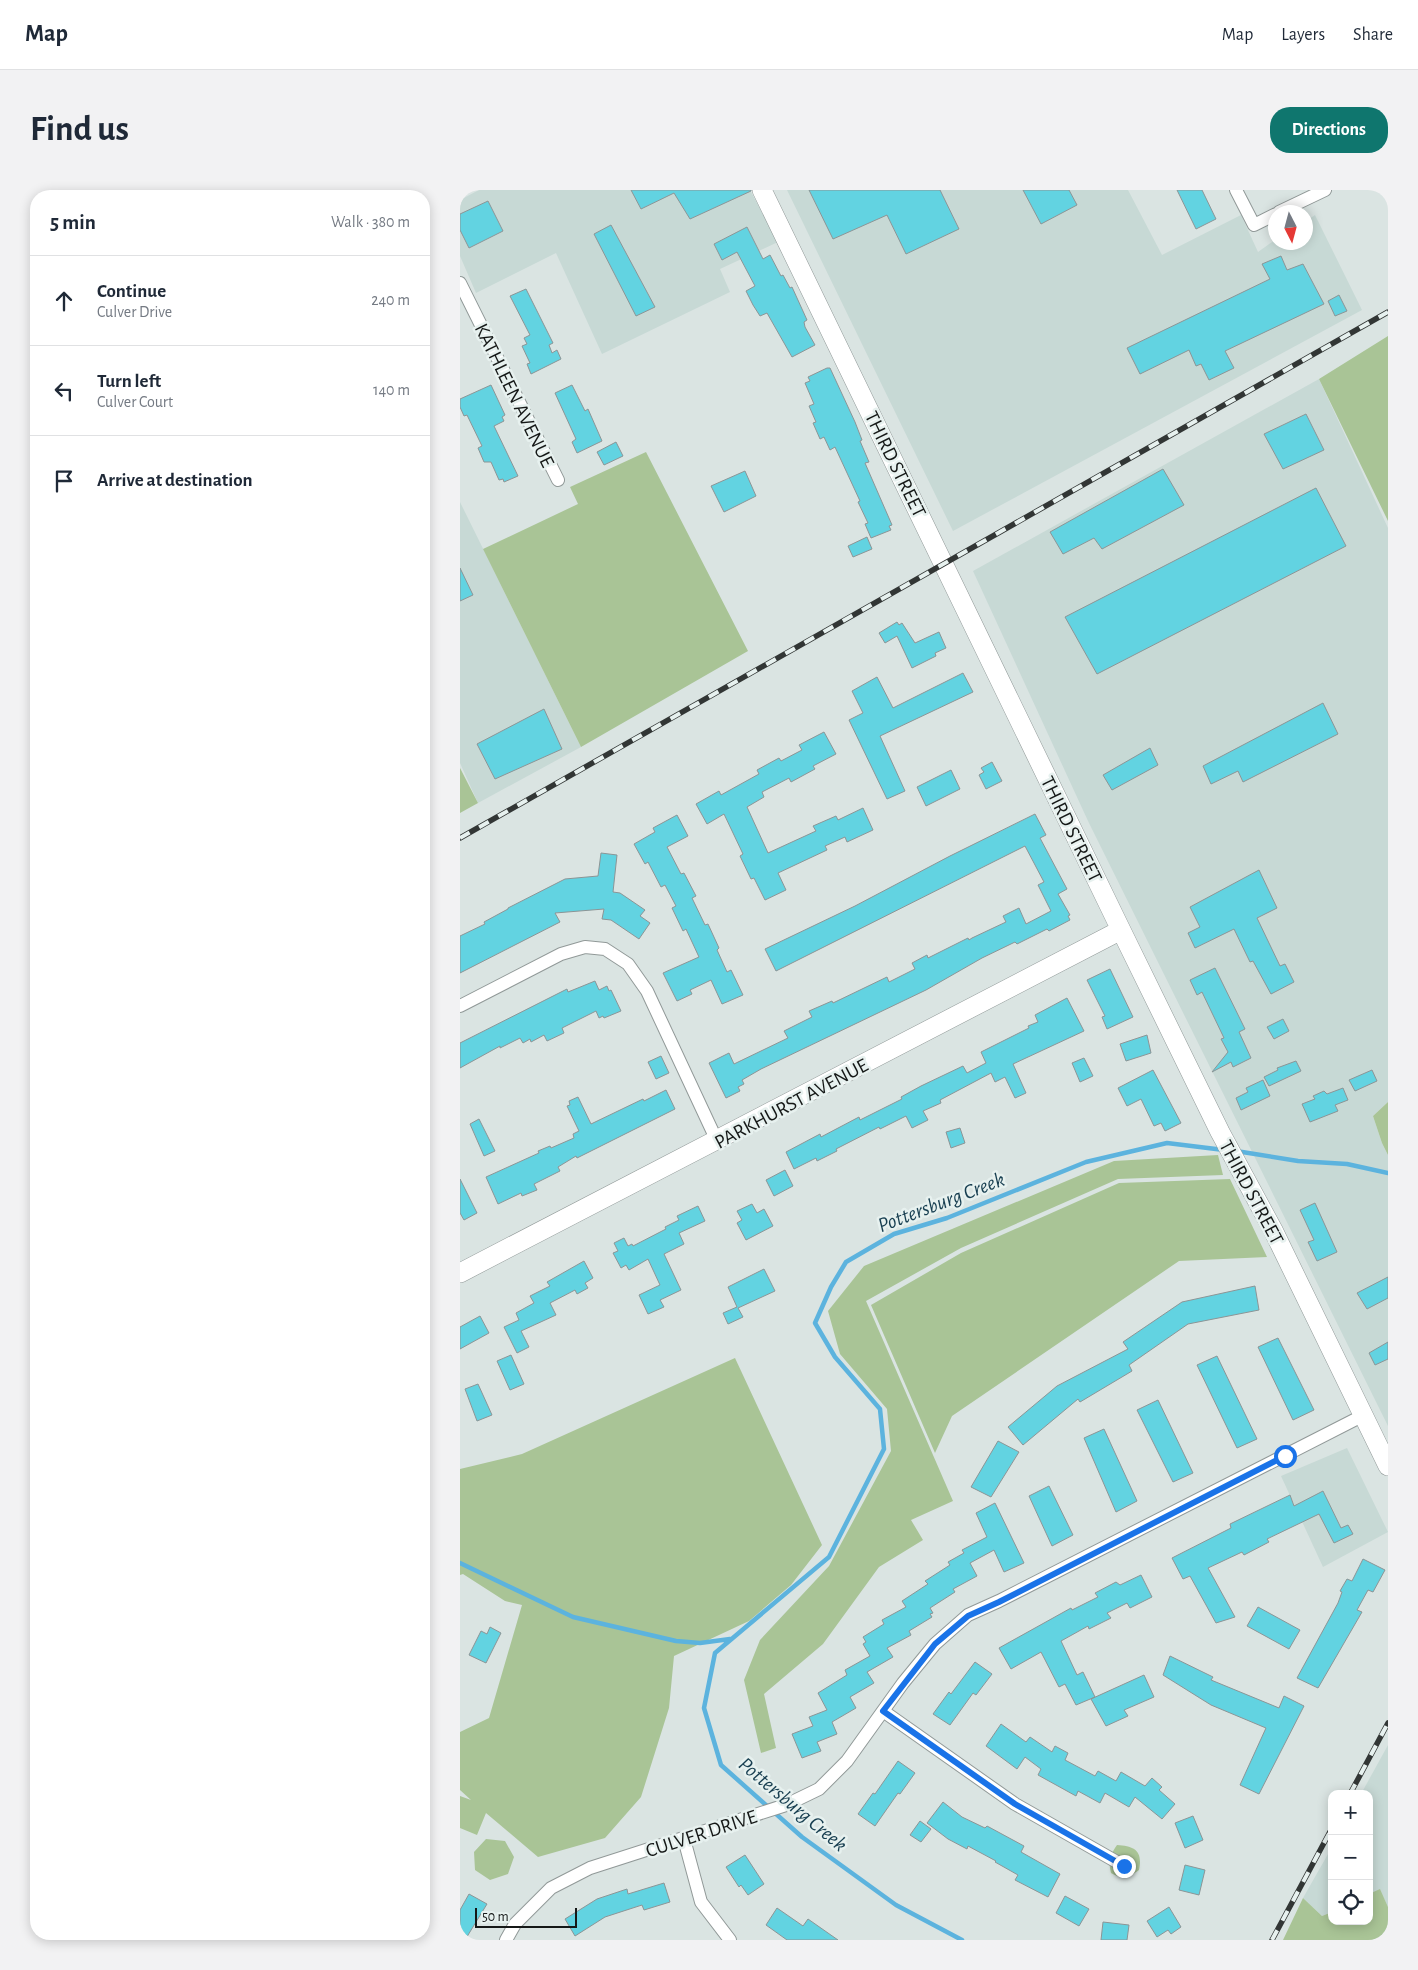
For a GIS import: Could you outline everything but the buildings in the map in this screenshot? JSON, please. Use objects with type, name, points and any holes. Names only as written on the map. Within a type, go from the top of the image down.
[{"type":"street","name":"THIRD STREET","points":[[762,190],[1220,1132],[1241,1168],[1388,1466]]},
{"type":"street","points":[[1236,190],[1254,225],[1268,218]]},
{"type":"street","points":[[1294,205],[1325,190]]},
{"type":"street","name":"KATHLEEN AVENUE","points":[[460,283],[558,480]]},
{"type":"street","name":"PARKHURST AVENUE","points":[[460,1273],[718,1141],[1121,930]]},
{"type":"street","points":[[460,1006],[561,954],[585,948],[605,949],[628,964],[647,991],[718,1141]]},
{"type":"street","name":"CULVER DRIVE","points":[[506,1940],[515,1924],[551,1888],[590,1868],[786,1805],[819,1789],[846,1761],[935,1644],[968,1616],[1364,1416]]},
{"type":"street","points":[[883,1711],[1015,1804],[1124,1866]]},
{"type":"street","points":[[684,1839],[701,1902],[730,1940]]},
{"type":"shaded area","points":[[479,190],[750,190],[778,242],[720,269],[730,292],[602,354],[556,253],[476,293],[460,256],[460,200]]},
{"type":"shaded area","points":[[787,190],[1128,190],[1162,255],[1241,215],[1258,252],[1268,245],[1268,250],[1313,250],[1313,216],[1315,215],[1362,310],[953,531]]},
{"type":"shaded area","points":[[1319,379],[1388,528],[1388,1102],[1373,1116],[1388,1155],[1388,1426],[1088,821],[973,571]]},
{"type":"shaded area","points":[[460,502],[581,747],[478,803],[460,763]]},
{"type":"shaded area","points":[[1347,1448],[1388,1532],[1323,1567],[1281,1476]]},
{"type":"shaded area","points":[[1388,1745],[1388,1907],[1380,1890],[1373,1893],[1373,1790],[1363,1790]]},
{"type":"shaded area","points":[[1328,1854],[1328,1914],[1322,1916],[1303,1898]]},
{"type":"green space","points":[[1388,336],[1388,521],[1319,379]]},
{"type":"green space","points":[[646,452],[748,651],[581,747],[483,549],[578,504],[570,487]]},
{"type":"green space","points":[[460,768],[478,803],[460,813]]},
{"type":"green space","points":[[1388,1102],[1388,1155],[1373,1116]]},
{"type":"green space","points":[[1218,1155],[1223,1175],[1118,1179],[961,1248],[866,1301],[953,1501],[911,1520],[923,1540],[879,1567],[823,1644],[764,1694],[776,1748],[761,1753],[744,1680],[760,1640],[829,1566],[891,1451],[887,1409],[840,1354],[828,1311],[864,1266],[1114,1161]]},
{"type":"green space","points":[[1230,1179],[1267,1257],[1179,1261],[952,1416],[935,1453],[871,1305],[961,1253],[1119,1183]]},
{"type":"green space","points":[[735,1358],[822,1545],[791,1585],[749,1621],[674,1656],[669,1708],[641,1797],[605,1838],[538,1857],[486,1813],[477,1835],[460,1828],[460,1796],[471,1800],[460,1790],[460,1732],[489,1718],[522,1605],[505,1601],[463,1574],[460,1575],[460,1469],[522,1454]]},
{"type":"green space","points":[[486,1839],[505,1841],[514,1857],[508,1874],[490,1880],[475,1870],[474,1852]]},
{"type":"green space","points":[[1117,1845],[1133,1848],[1139,1854],[1139,1870],[1126,1877],[1111,1873],[1110,1858]]},
{"type":"green space","points":[[1380,1889],[1388,1907],[1388,1940],[1283,1940],[1303,1898],[1322,1916],[1328,1914],[1328,1925],[1373,1925],[1373,1892]]},
{"type":"waterway","name":"Pottersburg Creek","points":[[962,1940],[896,1905],[802,1837],[721,1765],[704,1708],[715,1653],[829,1557],[884,1449],[880,1409],[835,1357],[815,1323],[831,1287],[846,1262],[894,1234],[947,1218],[1086,1162],[1167,1143],[1224,1150]]},
{"type":"waterway","name":"Pottersburg Creek","points":[[1236,1151],[1298,1161],[1347,1164],[1388,1173]]},
{"type":"waterway","name":"Pottersburg Creek","points":[[460,1563],[573,1617],[676,1641],[700,1643],[730,1639]]},
{"type":"railway","points":[[460,838],[1388,312]]},
{"type":"railway","points":[[1352,1790],[1388,1723]]},
{"type":"railway","points":[[1272,1940],[1328,1835]]},
{"type":"route","points":[[1124,1866],[1015,1804],[883,1711],[935,1644],[968,1616],[1285,1456]]}]
